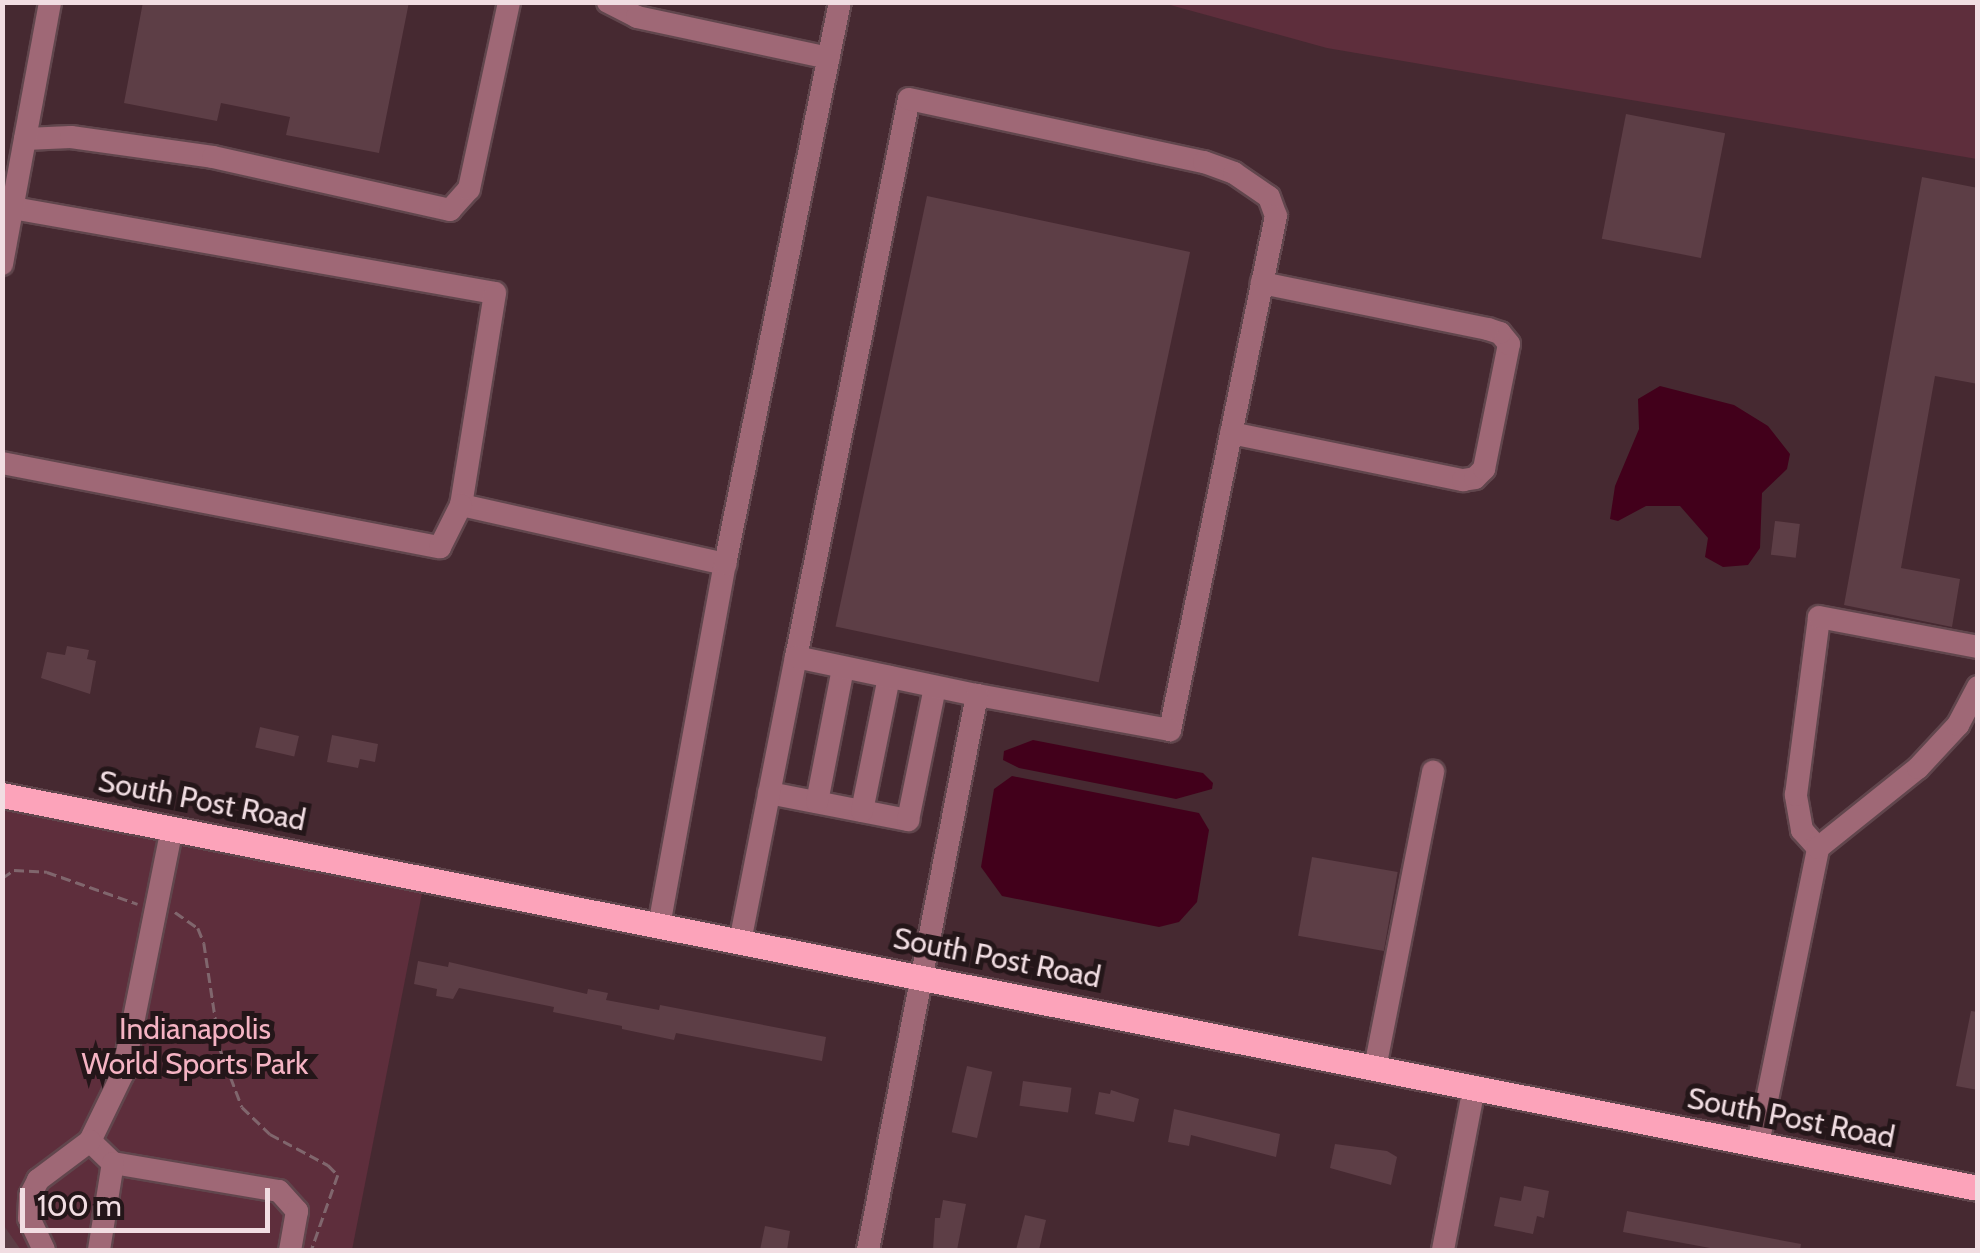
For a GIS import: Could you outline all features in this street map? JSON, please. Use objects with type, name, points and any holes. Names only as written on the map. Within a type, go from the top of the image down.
[{"type":"main road","name":"South Post Road","points":[[2,794],[1978,1188]]},
{"type":"street","points":[[4,249],[50,2]]},
{"type":"street","points":[[25,139],[71,137],[213,156],[450,210],[469,189],[508,2]]},
{"type":"street","points":[[608,2],[636,17],[829,58]]},
{"type":"street","points":[[659,926],[725,564],[840,2]]},
{"type":"street","points":[[740,942],[796,658],[909,99],[1204,162],[1234,173],[1269,197],[1276,216],[1170,730],[796,658]]},
{"type":"street","points":[[2,463],[440,547],[461,506],[494,293],[12,208]]},
{"type":"street","points":[[1231,433],[1462,480],[1475,478],[1484,469],[1510,344],[1500,333],[1262,283]]},
{"type":"street","points":[[461,506],[725,564]]},
{"type":"street","points":[[1818,848],[1802,830],[1796,794],[1819,618],[1978,647]]},
{"type":"street","points":[[817,802],[843,668]]},
{"type":"street","points":[[862,811],[889,677]]},
{"type":"street","points":[[770,793],[908,820],[936,687]]},
{"type":"street","points":[[1758,1144],[1818,848],[1918,768],[1958,725],[1978,687]]},
{"type":"street","points":[[868,1250],[977,695]]},
{"type":"street","points":[[1375,1068],[1433,772]]},
{"type":"street","points":[[44,1250],[29,1218],[30,1196],[38,1180],[90,1140],[123,1072],[172,828]]},
{"type":"street","points":[[1442,1250],[1474,1088]]},
{"type":"street","points":[[90,1140],[112,1162],[279,1191],[298,1211],[290,1250]]},
{"type":"street","points":[[99,1250],[112,1162]]},
{"type":"path","points":[[2,878],[14,870],[47,872],[118,900],[151,906]]},
{"type":"path","points":[[170,910],[198,928],[204,944],[220,1049],[242,1107],[270,1134],[328,1164],[338,1175],[311,1250]]},
{"type":"green space","points":[[1163,3],[1977,3],[1977,159],[1327,48]]},
{"type":"green space","name":"Indianapolis World Sports Park","points":[[2,806],[423,888],[352,1250],[3,1250]]},
{"type":"shaded area","points":[[1660,386],[1734,405],[1768,426],[1790,454],[1787,469],[1762,493],[1760,548],[1748,565],[1723,567],[1705,557],[1708,538],[1680,506],[1646,506],[1618,521],[1610,519],[1615,486],[1639,429],[1638,399]]},
{"type":"shaded area","points":[[1033,740],[1203,773],[1213,783],[1212,789],[1176,799],[1019,768],[1003,760],[1004,751]]},
{"type":"shaded area","points":[[1012,776],[1199,813],[1209,830],[1197,902],[1179,922],[1159,927],[1002,896],[981,867],[994,789]]},
{"type":"building","points":[[143,2],[409,2],[379,153],[286,135],[290,117],[221,103],[217,121],[124,103]]},
{"type":"building","points":[[1626,114],[1725,133],[1701,258],[1602,239]]},
{"type":"building","points":[[1922,177],[1978,188],[1978,384],[1935,376],[1901,568],[1960,579],[1952,627],[1844,605]]},
{"type":"building","points":[[927,196],[1190,252],[1099,682],[836,626]]},
{"type":"building","points":[[1775,521],[1800,524],[1796,558],[1771,555]]},
{"type":"building","points":[[67,646],[89,650],[87,659],[96,661],[90,694],[41,678],[47,652],[65,655]]},
{"type":"building","points":[[260,727],[299,736],[294,756],[255,747]]},
{"type":"building","points":[[332,735],[378,744],[375,762],[360,759],[358,768],[327,762]]},
{"type":"building","points":[[1312,857],[1398,872],[1384,951],[1298,936]]},
{"type":"building","points":[[418,961],[448,967],[449,962],[587,994],[588,989],[608,993],[606,1000],[659,1010],[660,1005],[826,1037],[822,1061],[676,1033],[674,1040],[553,1012],[554,1007],[459,988],[453,999],[436,996],[437,989],[414,984]]},
{"type":"building","points":[[1971,1011],[1978,1012],[1978,1090],[1956,1086]]},
{"type":"building","points":[[967,1066],[992,1072],[977,1138],[952,1132]]},
{"type":"building","points":[[1023,1081],[1072,1088],[1068,1113],[1020,1106]]},
{"type":"building","points":[[1111,1090],[1139,1099],[1134,1122],[1095,1114],[1099,1092],[1110,1094]]},
{"type":"building","points":[[1174,1109],[1280,1134],[1276,1157],[1191,1135],[1189,1146],[1168,1142]]},
{"type":"building","points":[[1335,1144],[1387,1151],[1397,1157],[1391,1185],[1330,1168]]},
{"type":"building","points":[[1524,1186],[1549,1191],[1544,1218],[1537,1216],[1533,1234],[1494,1226],[1500,1197],[1521,1201]]},
{"type":"building","points":[[943,1200],[966,1204],[957,1250],[933,1250],[935,1218],[940,1218]]},
{"type":"building","points":[[1627,1211],[1801,1244],[1800,1250],[1721,1250],[1623,1232]]},
{"type":"building","points":[[1025,1215],[1046,1220],[1039,1250],[1016,1250]]},
{"type":"building","points":[[2,1223],[21,1250],[2,1250]]},
{"type":"building","points":[[765,1226],[790,1231],[787,1250],[760,1250]]}]
